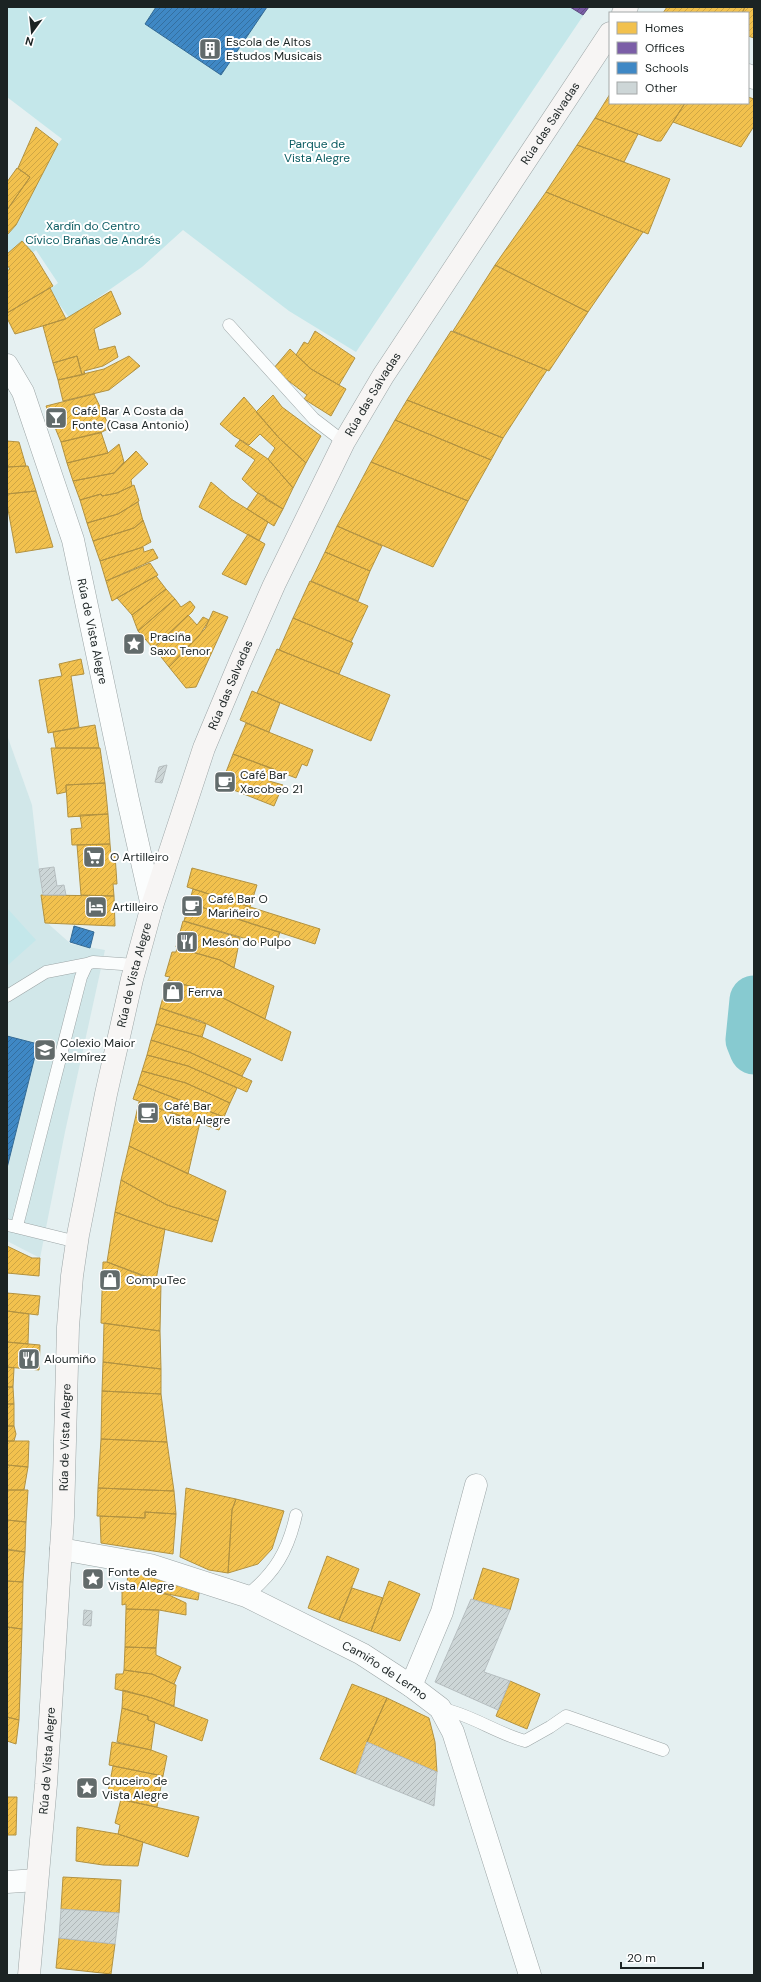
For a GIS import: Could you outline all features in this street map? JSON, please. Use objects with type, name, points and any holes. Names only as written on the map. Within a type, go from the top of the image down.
[{"type":"main road","name":"Rúa das Salvadas","points":[[191,786],[204,748],[270,592],[344,442],[383,376],[609,35]]},
{"type":"main road","name":"Rúa de Vista Alegre","points":[[29,1975],[46,1784],[61,1549],[68,1327],[72,1276],[77,1242],[106,1094],[136,965],[152,906],[191,786]]},
{"type":"street","name":"Rúa de Vista Alegre","points":[[7,365],[23,392],[73,540],[152,906]]},
{"type":"street","points":[[411,1686],[442,1612],[476,1485]]},
{"type":"street","name":"Camiño de Lermo","points":[[61,1549],[150,1565],[246,1596],[362,1654],[411,1686],[440,1708],[453,1732],[530,1975]]},
{"type":"street","points":[[7,1882],[37,1880]]},
{"type":"lane","points":[[228,325],[314,419],[344,442]]},
{"type":"lane","points":[[7,996],[46,972],[93,962],[136,965]]},
{"type":"lane","points":[[77,1242],[11,1226],[81,977],[87,964]]},
{"type":"lane","points":[[246,1596],[260,1585],[282,1557],[290,1539],[296,1515]]},
{"type":"lane","points":[[440,1708],[473,1715],[509,1736],[525,1741],[550,1728],[566,1716],[663,1750]]},
{"type":"shaded area","name":"Colexio Maior Xelmírez","points":[[7,735],[32,805],[45,921],[71,944],[105,950],[65,1132],[40,1258],[7,1241]]},
{"type":"green space","name":"Parque de Vista Alegre","points":[[7,7],[589,7],[356,352],[289,311],[183,230],[142,267],[70,319],[49,290],[58,283],[36,250],[7,272],[7,235],[16,224],[62,139],[7,97]]},
{"type":"green space","points":[[7,908],[36,940],[7,966]]},
{"type":"building: Homes","points":[[667,7],[745,7],[742,12],[664,12]]},
{"type":"building: Homes","points":[[745,7],[754,7],[754,38],[749,36],[749,12],[742,12]]},
{"type":"building: Homes","points":[[609,96],[609,104],[684,104],[661,141],[657,141],[595,118]]},
{"type":"building: Homes","points":[[749,97],[754,99],[754,126],[741,147],[673,122],[684,104],[749,104]]},
{"type":"building: Homes","points":[[595,118],[638,134],[624,162],[577,145]]},
{"type":"building: Homes","points":[[36,127],[58,144],[16,225],[7,235],[7,210],[30,177],[18,168]]},
{"type":"building: Homes","points":[[577,145],[670,179],[648,234],[546,192]]},
{"type":"building: Homes","points":[[17,168],[30,177],[7,210],[7,182]]},
{"type":"building: Homes","points":[[546,192],[643,232],[588,312],[495,265]]},
{"type":"building: Homes","points":[[22,241],[33,253],[53,286],[7,313],[7,271],[10,269],[7,265],[7,254]]},
{"type":"building: Homes","points":[[495,265],[588,312],[549,371],[453,331]]},
{"type":"building: Homes","points":[[50,288],[66,319],[15,334],[7,318],[7,313]]},
{"type":"building: Homes","points":[[111,291],[121,314],[94,329],[99,350],[115,346],[118,357],[103,366],[84,371],[85,374],[82,375],[77,356],[53,363],[43,326],[67,318]]},
{"type":"building: Homes","points":[[315,331],[355,358],[339,385],[311,369],[296,355],[304,342],[308,344]]},
{"type":"building: Homes","points":[[451,331],[547,370],[503,438],[407,400]]},
{"type":"building: Homes","points":[[290,349],[311,369],[346,389],[331,416],[304,399],[307,395],[273,369]]},
{"type":"building: Homes","points":[[77,356],[82,375],[58,380],[53,363]]},
{"type":"building: Homes","points":[[129,356],[140,366],[109,390],[63,401],[58,380],[104,369]]},
{"type":"building: Homes","points":[[94,394],[110,428],[100,433],[61,442],[46,406]]},
{"type":"building: Homes","points":[[273,395],[282,407],[321,436],[306,463],[279,438],[256,412]]},
{"type":"building: Homes","points":[[244,397],[279,438],[306,463],[293,488],[268,459],[275,448],[260,434],[249,445],[234,436],[220,424]]},
{"type":"building: Homes","points":[[407,400],[503,438],[491,460],[395,420]]},
{"type":"building: Homes","points":[[395,420],[491,460],[468,501],[371,462]]},
{"type":"building: Homes","points":[[101,432],[108,453],[67,463],[61,442]]},
{"type":"building: Homes","points":[[240,440],[268,459],[293,488],[283,509],[265,499],[266,497],[256,492],[242,479],[255,460],[235,446]]},
{"type":"building: Homes","points":[[7,441],[19,442],[26,466],[7,467]]},
{"type":"building: Homes","points":[[119,444],[124,462],[114,473],[73,481],[67,463],[108,453]]},
{"type":"building: Homes","points":[[136,451],[148,464],[131,480],[132,486],[117,493],[102,496],[101,494],[80,500],[73,481],[114,473]]},
{"type":"building: Homes","points":[[371,462],[468,501],[433,567],[337,526]]},
{"type":"building: Homes","points":[[28,466],[36,491],[7,494],[7,467]]},
{"type":"building: Homes","points":[[211,482],[231,499],[268,522],[259,541],[199,507]]},
{"type":"building: Homes","points":[[134,485],[139,501],[118,514],[87,523],[80,500],[101,494],[102,496],[117,493]]},
{"type":"building: Homes","points":[[36,491],[53,547],[16,553],[7,504],[7,494]]},
{"type":"building: Homes","points":[[258,493],[283,509],[274,526],[247,509]]},
{"type":"building: Homes","points":[[138,502],[143,521],[134,528],[93,541],[87,523],[118,514]]},
{"type":"building: Homes","points":[[143,520],[151,542],[140,548],[100,561],[93,541],[134,528]]},
{"type":"building: Homes","points":[[337,526],[382,546],[370,571],[325,552]]},
{"type":"building: Homes","points":[[248,534],[265,544],[246,585],[222,574]]},
{"type":"building: Homes","points":[[143,547],[144,552],[153,549],[158,558],[106,581],[100,561]]},
{"type":"building: Homes","points":[[325,552],[370,571],[358,601],[311,581]]},
{"type":"building: Homes","points":[[150,563],[158,575],[112,601],[106,581]]},
{"type":"building: Homes","points":[[156,576],[166,589],[132,615],[117,598]]},
{"type":"building: Homes","points":[[310,581],[368,606],[351,642],[293,618]]},
{"type":"building: Homes","points":[[166,589],[175,599],[138,631],[132,615]]},
{"type":"building: Homes","points":[[175,599],[181,607],[190,601],[195,607],[192,612],[153,648],[138,631]]},
{"type":"building: Homes","points":[[213,611],[228,617],[196,687],[186,688],[169,667],[205,629]]},
{"type":"building: Homes","points":[[188,615],[197,625],[203,617],[209,620],[199,636],[169,667],[154,648]]},
{"type":"building: Homes","points":[[293,618],[353,643],[339,674],[279,650]]},
{"type":"building: Homes","points":[[277,649],[390,695],[371,741],[257,693]]},
{"type":"building: Homes","points":[[81,659],[84,674],[71,676],[79,727],[48,733],[39,680],[62,676],[59,664]]},
{"type":"building: Homes","points":[[252,691],[280,703],[269,732],[240,720]]},
{"type":"building: Homes","points":[[246,723],[313,750],[307,766],[302,764],[296,778],[233,754]]},
{"type":"building: Homes","points":[[95,725],[99,748],[56,748],[53,732]]},
{"type":"building: Homes","points":[[51,748],[100,748],[105,783],[66,785],[66,792],[57,794]]},
{"type":"building: Homes","points":[[233,754],[274,769],[269,781],[283,785],[274,806],[221,785]]},
{"type":"building: Homes","points":[[105,783],[108,814],[68,817],[66,785]]},
{"type":"building: Homes","points":[[108,814],[110,844],[72,845],[71,829],[82,828],[80,815]]},
{"type":"building: Homes","points":[[110,844],[111,855],[115,855],[117,884],[113,884],[114,896],[81,895],[77,845]]},
{"type":"building: Homes","points":[[192,868],[257,885],[250,907],[187,887]]},
{"type":"building: Homes","points":[[193,889],[320,929],[315,944],[189,903]]},
{"type":"building: Homes","points":[[41,895],[114,896],[115,926],[45,923]]},
{"type":"building: Homes","points":[[189,903],[280,932],[275,947],[184,921]]},
{"type":"building: Homes","points":[[183,921],[240,938],[234,968],[220,960],[176,947]]},
{"type":"building: Homes","points":[[177,948],[220,960],[274,986],[265,1019],[211,992],[168,980],[170,977],[165,976],[172,952],[176,952]]},
{"type":"building: Homes","points":[[168,980],[211,992],[291,1032],[282,1061],[201,1021],[160,1008]]},
{"type":"building: Homes","points":[[160,1008],[206,1024],[202,1037],[156,1024]]},
{"type":"building: Homes","points":[[156,1024],[202,1037],[251,1059],[242,1076],[189,1052],[151,1040]]},
{"type":"building: Homes","points":[[151,1040],[189,1052],[252,1081],[247,1092],[188,1066],[147,1055]]},
{"type":"building: Homes","points":[[147,1055],[188,1066],[237,1088],[230,1103],[186,1083],[142,1071]]},
{"type":"building: Homes","points":[[142,1071],[186,1083],[230,1103],[224,1117],[138,1084]]},
{"type":"building: Homes","points":[[138,1084],[224,1117],[219,1130],[133,1099]]},
{"type":"building: Homes","points":[[139,1102],[200,1122],[188,1174],[129,1146]]},
{"type":"building: Homes","points":[[129,1146],[226,1191],[218,1221],[167,1205],[121,1180]]},
{"type":"building: Homes","points":[[121,1180],[167,1205],[218,1221],[212,1242],[156,1227],[115,1212]]},
{"type":"building: Homes","points":[[115,1212],[165,1229],[156,1280],[107,1262]]},
{"type":"building: Homes","points":[[7,1246],[32,1258],[40,1258],[39,1276],[7,1273]]},
{"type":"building: Homes","points":[[103,1262],[107,1262],[161,1283],[160,1331],[101,1323]]},
{"type":"building: Homes","points":[[7,1293],[40,1296],[38,1315],[7,1311]]},
{"type":"building: Homes","points":[[7,1311],[29,1314],[28,1344],[7,1342]]},
{"type":"building: Homes","points":[[104,1323],[160,1331],[161,1369],[103,1362]]},
{"type":"building: Homes","points":[[7,1342],[40,1345],[39,1370],[7,1367]]},
{"type":"building: Homes","points":[[103,1362],[161,1369],[161,1394],[102,1391]]},
{"type":"building: Homes","points":[[7,1367],[14,1368],[13,1387],[7,1387]]},
{"type":"building: Homes","points":[[7,1387],[13,1387],[14,1404],[7,1404]]},
{"type":"building: Homes","points":[[102,1391],[161,1394],[167,1442],[101,1439]]},
{"type":"building: Homes","points":[[7,1404],[14,1404],[14,1426],[7,1426]]},
{"type":"building: Homes","points":[[7,1426],[14,1426],[16,1434],[14,1441],[7,1441]]},
{"type":"building: Homes","points":[[101,1439],[167,1442],[174,1491],[98,1488]]},
{"type":"building: Homes","points":[[7,1441],[29,1441],[28,1467],[7,1465]]},
{"type":"building: Homes","points":[[7,1465],[28,1467],[24,1490],[7,1490]]},
{"type":"building: Homes","points":[[98,1488],[174,1491],[176,1514],[145,1512],[145,1518],[97,1516]]},
{"type":"building: Homes","points":[[186,1488],[236,1499],[232,1510],[228,1573],[209,1570],[180,1557]]},
{"type":"building: Homes","points":[[7,1490],[28,1490],[26,1522],[7,1520]]},
{"type":"building: Homes","points":[[236,1499],[284,1511],[272,1549],[258,1564],[228,1573],[232,1510]]},
{"type":"building: Homes","points":[[145,1512],[176,1514],[173,1554],[101,1543],[100,1516],[145,1518]]},
{"type":"building: Homes","points":[[7,1520],[26,1522],[25,1552],[7,1549]]},
{"type":"building: Homes","points":[[7,1550],[25,1552],[23,1582],[7,1581]]},
{"type":"building: Homes","points":[[327,1556],[359,1569],[339,1620],[308,1608]]},
{"type":"building: Homes","points":[[128,1568],[200,1588],[198,1600],[127,1586]]},
{"type":"building: Homes","points":[[483,1568],[519,1579],[510,1610],[473,1600]]},
{"type":"building: Homes","points":[[7,1581],[23,1582],[22,1629],[7,1627]]},
{"type":"building: Homes","points":[[389,1581],[420,1594],[400,1641],[371,1631]]},
{"type":"building: Homes","points":[[127,1586],[169,1595],[186,1603],[186,1615],[159,1610],[126,1609],[126,1604],[122,1605],[122,1590],[127,1589]]},
{"type":"building: Homes","points":[[352,1588],[383,1598],[371,1631],[339,1620]]},
{"type":"building: Homes","points":[[126,1609],[159,1610],[156,1648],[125,1647]]},
{"type":"building: Homes","points":[[7,1627],[22,1629],[19,1720],[7,1717]]},
{"type":"building: Homes","points":[[125,1647],[156,1648],[156,1655],[181,1667],[174,1684],[152,1674],[124,1670]]},
{"type":"building: Homes","points":[[124,1670],[152,1674],[176,1685],[174,1706],[152,1698],[115,1689],[116,1674],[123,1674]]},
{"type":"building: Homes","points":[[510,1681],[540,1694],[527,1729],[496,1716]]},
{"type":"building: Homes","points":[[352,1684],[387,1698],[367,1742],[356,1774],[320,1759]]},
{"type":"building: Homes","points":[[123,1690],[152,1698],[208,1720],[202,1741],[148,1720],[148,1716],[122,1708]]},
{"type":"building: Homes","points":[[387,1698],[429,1718],[435,1742],[437,1772],[367,1742]]},
{"type":"building: Homes","points":[[122,1708],[148,1716],[148,1720],[155,1722],[151,1750],[117,1742]]},
{"type":"building: Homes","points":[[7,1717],[19,1720],[16,1744],[7,1741]]},
{"type":"building: Homes","points":[[112,1742],[151,1750],[167,1756],[163,1776],[109,1765]]},
{"type":"building: Homes","points":[[113,1766],[163,1776],[157,1807],[107,1797]]},
{"type":"building: Homes","points":[[7,1797],[17,1797],[16,1835],[7,1835]]},
{"type":"building: Homes","points":[[121,1799],[199,1817],[188,1857],[118,1834],[120,1825],[115,1823]]},
{"type":"building: Homes","points":[[77,1827],[118,1834],[143,1842],[138,1866],[103,1865],[76,1861]]},
{"type":"building: Homes","points":[[63,1877],[121,1880],[119,1913],[61,1909]]},
{"type":"building: Homes","points":[[59,1938],[115,1944],[111,1974],[56,1968]]},
{"type":"building: Offices","points":[[570,7],[589,7],[583,15]]},
{"type":"building: Schools","name":"Escola de Altos Estudos Musicais","points":[[156,7],[267,7],[221,75],[145,24]]},
{"type":"building: Schools","points":[[74,926],[94,932],[90,948],[70,942]]},
{"type":"building: Schools","points":[[7,1036],[38,1044],[7,1168]]},
{"type":"building: Other","points":[[167,765],[162,783],[155,782],[159,767]]},
{"type":"building: Other","points":[[54,867],[57,886],[64,885],[66,895],[43,895],[39,869]]},
{"type":"building: Other","points":[[471,1599],[510,1610],[484,1672],[510,1681],[498,1710],[435,1682]]},
{"type":"building: Other","points":[[84,1610],[92,1611],[91,1626],[83,1625]]},
{"type":"building: Other","points":[[367,1742],[437,1772],[434,1806],[356,1774]]},
{"type":"building: Other","points":[[61,1909],[119,1913],[115,1944],[59,1938]]},
{"type":"waterway","points":[[754,1000],[750,1040],[754,1050]]},
{"type":"place","name":"Escola de Altos Estudos Musicais","points":[[210,49]]},
{"type":"place","name":"Café Bar A Costa da Fonte (Casa Antonio)","points":[[56,418]]},
{"type":"place","name":"Praciña Saxo Tenor","points":[[134,644]]},
{"type":"place","name":"Café Bar Xacobeo 21","points":[[225,782]]},
{"type":"place","name":"O Artilleiro","points":[[94,857]]},
{"type":"place","name":"Café Bar O Mariñeiro","points":[[192,906]]},
{"type":"place","name":"Artilleiro","points":[[96,907]]},
{"type":"place","name":"Mesón do Pulpo","points":[[187,942]]},
{"type":"place","name":"Ferrva","points":[[173,992]]},
{"type":"place","name":"Colexio Maior Xelmírez","points":[[45,1050]]},
{"type":"place","name":"Café Bar Vista Alegre","points":[[148,1113]]},
{"type":"place","name":"CompuTec","points":[[110,1280]]},
{"type":"place","name":"Aloumiño","points":[[29,1359]]},
{"type":"place","name":"Fonte de Vista Alegre","points":[[93,1579]]},
{"type":"place","name":"Cruceiro de Vista Alegre","points":[[87,1788]]},
{"type":"park label","name":"Xardín do Centro Cívico Brañas de Andrés","points":[[93,233]]}]
